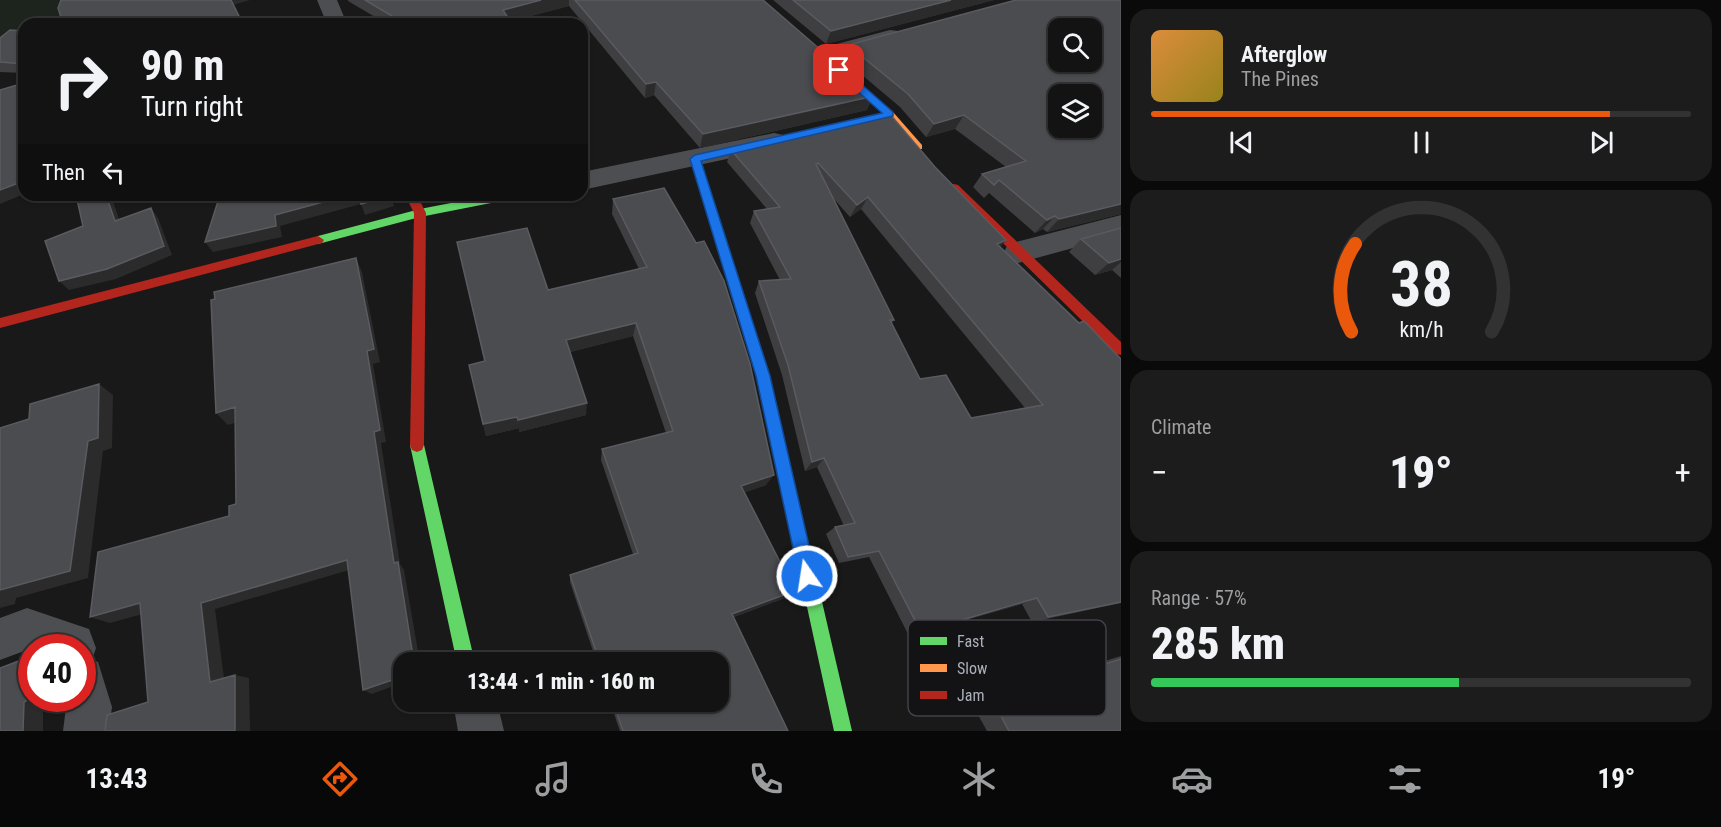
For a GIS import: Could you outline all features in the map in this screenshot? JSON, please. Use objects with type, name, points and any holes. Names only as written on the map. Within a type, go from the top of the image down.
[{"type":"street","points":[[327,0],[334,18]]},
{"type":"street","points":[[818,51],[913,30]]},
{"type":"street","points":[[818,51],[879,117],[925,156]]},
{"type":"street","points":[[588,180],[695,159],[798,135]]},
{"type":"street","points":[[695,159],[763,376],[843,731]]},
{"type":"street","points":[[946,180],[1121,350]]},
{"type":"street","points":[[414,201],[420,213],[416,438],[464,652]]},
{"type":"street","points":[[0,324],[420,213],[481,201]]},
{"type":"street","points":[[1018,252],[1121,225]]},
{"type":"street","points":[[0,639],[27,629],[43,634]]},
{"type":"street","points":[[86,731],[88,712]]},
{"type":"street","points":[[477,712],[481,731]]},
{"type":"shaded area","points":[[0,0],[130,0],[87,18],[18,18],[18,48],[0,55]]},
{"type":"building","points":[[61,0],[231,0],[240,18],[61,18],[58,8]]},
{"type":"building","points":[[365,0],[541,0],[503,10],[508,18],[395,18]]},
{"type":"building","points":[[575,0],[763,0],[874,96],[703,134],[656,82],[646,84]]},
{"type":"building","points":[[793,0],[951,0],[831,31]]},
{"type":"building","points":[[1016,0],[1121,0],[1121,204],[1059,219],[1055,216],[1047,220],[999,180],[994,185],[982,174],[1026,161],[964,115],[934,124],[908,94],[848,45]]},
{"type":"building","points":[[10,30],[18,31],[18,64],[0,62],[0,38]]},
{"type":"building","points":[[18,85],[18,183],[0,190],[0,90]]},
{"type":"building","points":[[889,113],[935,167],[1006,240],[997,244],[1079,323],[1084,321],[1121,359],[1121,602],[1048,617],[1037,598],[962,620],[915,620],[879,551],[848,557],[835,527],[855,523],[824,458],[812,462],[788,365],[759,281],[791,279],[754,211],[780,207],[731,150]],"holes":[[[818,163],[857,205],[868,197],[1043,405],[971,418],[946,375],[920,379],[890,320],[894,320],[816,164]]]},
{"type":"building","points":[[664,188],[696,243],[704,241],[724,281],[750,364],[774,475],[741,486],[795,591],[732,614],[788,731],[623,731],[616,712],[729,712],[729,652],[596,652],[570,575],[638,553],[602,449],[673,431],[636,323],[566,340],[587,403],[518,420],[517,417],[483,424],[469,365],[485,361],[457,242],[527,228],[548,290],[647,267],[613,199]]},
{"type":"building","points":[[77,201],[108,201],[115,221],[151,208],[164,246],[107,269],[59,281],[45,241],[83,226]]},
{"type":"building","points":[[218,201],[327,201],[275,215],[276,226],[205,242]]},
{"type":"building","points":[[1121,228],[1121,259],[1109,263],[1081,239]]},
{"type":"building","points":[[356,258],[374,349],[367,351],[380,430],[374,432],[394,563],[398,562],[412,652],[393,652],[393,680],[363,690],[347,560],[201,603],[210,682],[235,675],[235,731],[105,731],[107,715],[148,702],[140,603],[90,617],[98,552],[229,516],[229,506],[236,504],[235,407],[216,413],[211,300],[215,299],[214,292]]},
{"type":"building","points":[[99,384],[98,438],[88,441],[70,571],[0,590],[0,428],[29,419],[30,404]]},
{"type":"building","points":[[1121,659],[1121,731],[1009,731],[1001,716],[1106,716],[1106,664]]},
{"type":"building","points":[[18,661],[18,712],[24,712],[23,731],[0,731],[0,668]]},
{"type":"traffic: fast","points":[[318,240],[420,213],[481,201]]},
{"type":"traffic: fast","points":[[417,445],[464,652]]},
{"type":"traffic: fast","points":[[812,593],[843,731]]},
{"type":"traffic: slow","points":[[840,70],[890,114],[918,147]]},
{"type":"traffic: slow","points":[[695,159],[763,376],[812,593]]},
{"type":"traffic: jam","points":[[954,188],[1121,350]]},
{"type":"traffic: jam","points":[[414,201],[420,213],[417,445]]},
{"type":"traffic: jam","points":[[0,323],[318,240]]},
{"type":"route","points":[[807,576],[763,376],[695,159],[890,114],[839,70]]}]
